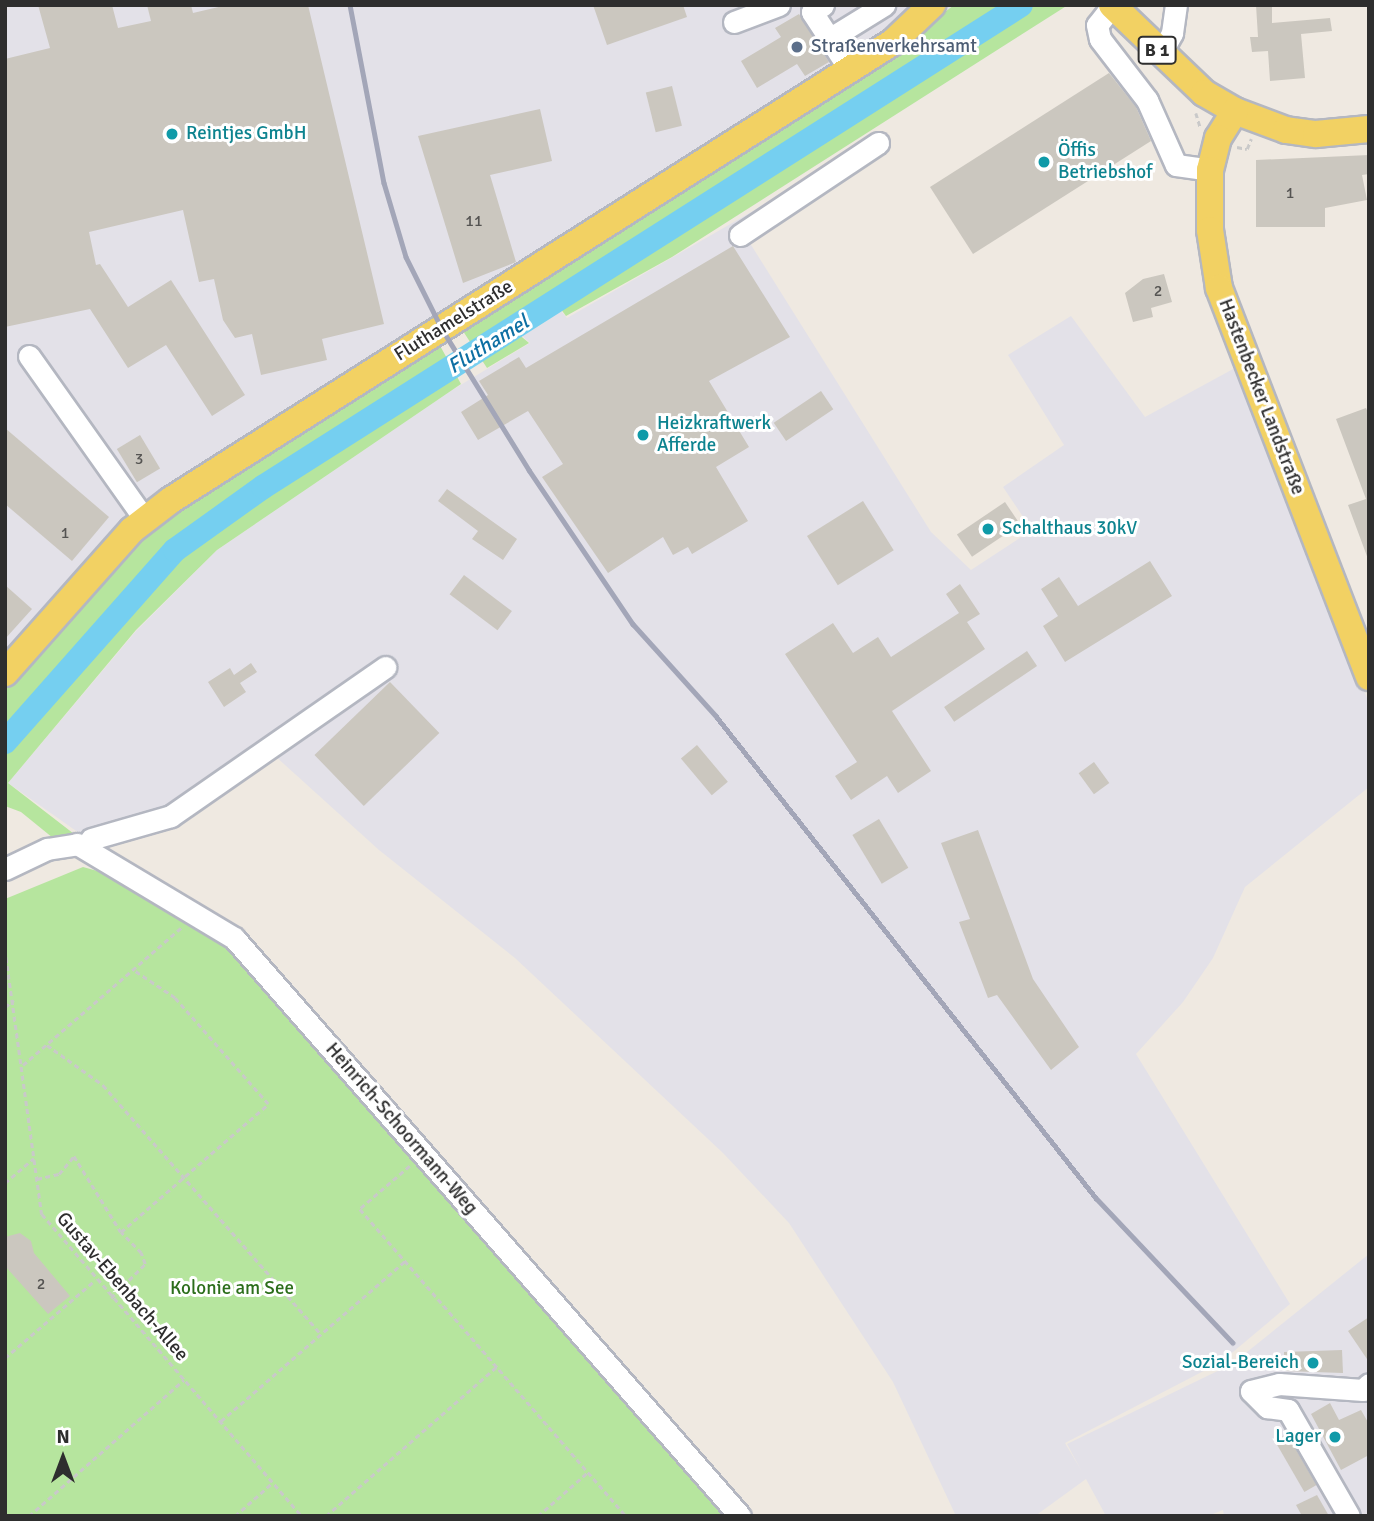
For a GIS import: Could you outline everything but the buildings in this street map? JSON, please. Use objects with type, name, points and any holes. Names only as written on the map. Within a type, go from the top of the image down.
[{"type":"main road","name":"Fluthamelstraße","points":[[5,673],[145,520],[893,42],[932,5]]},
{"type":"main road","name":"B 1","points":[[1112,5],[1204,93],[1235,111],[1296,131],[1369,129]]},
{"type":"main road","name":"Hastenbecker Landstraße","points":[[1235,111],[1218,138],[1210,170],[1210,230],[1219,288],[1362,642],[1369,677]]},
{"type":"street","points":[[734,22],[779,5]]},
{"type":"street","points":[[822,5],[812,12],[850,70]]},
{"type":"street","points":[[830,39],[884,5]]},
{"type":"street","points":[[1112,5],[1099,21],[1097,35],[1147,100],[1176,165],[1210,170]]},
{"type":"street","points":[[1161,53],[1172,33],[1176,5]]},
{"type":"street","points":[[740,235],[878,144]]},
{"type":"street","points":[[30,356],[145,520]]},
{"type":"street","points":[[91,839],[171,816],[385,667]]},
{"type":"street","name":"Heinrich-Schoormann-Weg","points":[[5,869],[47,849],[77,844],[234,939],[740,1516]]},
{"type":"street","points":[[1288,1410],[1267,1407],[1251,1391],[1279,1384],[1306,1389],[1367,1389]]},
{"type":"street","points":[[1288,1410],[1306,1389]]},
{"type":"street","points":[[1288,1410],[1349,1516]]},
{"type":"path","points":[[23,1065],[197,915]]},
{"type":"path","name":"Gustav-Ebenbach-Allee","points":[[5,949],[23,1065],[41,1214],[95,1280],[302,1516]]},
{"type":"path","points":[[121,1232],[268,1104],[175,998],[133,970]]},
{"type":"path","points":[[5,1007],[14,1000]]},
{"type":"path","points":[[47,1045],[103,1085],[321,1334]]},
{"type":"path","points":[[422,1154],[360,1209],[626,1516]]},
{"type":"path","points":[[37,1179],[59,1174],[74,1156],[110,1221],[141,1253],[145,1265],[111,1298]]},
{"type":"path","points":[[5,1183],[34,1158]]},
{"type":"path","points":[[221,1421],[405,1261]]},
{"type":"path","points":[[5,1358],[95,1280]]},
{"type":"path","points":[[326,1516],[496,1367]]},
{"type":"path","points":[[29,1516],[184,1380]]},
{"type":"path","points":[[538,1516],[589,1472]]},
{"type":"path","points":[[235,1516],[273,1483]]},
{"type":"shaded area","points":[[5,5],[954,5],[875,66],[458,329],[120,554],[5,690]]},
{"type":"shaded area","points":[[875,133],[885,149],[748,240],[931,532],[971,570],[1032,530],[1003,487],[1064,445],[1008,355],[1071,316],[1145,417],[1235,368],[1369,703],[1369,787],[1245,887],[1213,958],[1183,1002],[1136,1054],[1290,1304],[1221,1362],[1065,1443],[1081,1470],[1067,1444],[1232,1364],[1369,1254],[1369,1516],[1224,1516],[1223,1510],[1208,1516],[1106,1516],[1086,1479],[1035,1516],[956,1516],[893,1382],[789,1223],[723,1153],[515,958],[379,850],[274,755],[170,825],[89,840],[8,783],[136,631],[217,550],[449,392],[530,343],[518,332],[528,325],[538,327],[561,311],[567,318],[753,211]]},
{"type":"green space","points":[[954,5],[1068,5],[672,257],[566,316],[560,308],[537,325],[529,323],[516,332],[529,343],[487,368],[461,328],[875,66]]},
{"type":"green space","points":[[438,342],[461,384],[217,550],[136,630],[8,783],[78,837],[53,838],[21,812],[5,806],[5,690],[120,554],[165,512]]},
{"type":"green space","name":"Kolonie am See","points":[[83,867],[119,877],[231,940],[734,1516],[5,1516],[5,899]]},
{"type":"waterway","name":"Fluthamel","points":[[5,742],[175,550],[263,487],[1021,5]]},
{"type":"railway","points":[[350,5],[384,183],[406,257],[442,329],[529,470],[633,624],[716,716],[1096,1198],[1233,1343]]},
{"type":"place","name":"Straßenverkehrsamt","points":[[797,47]]},
{"type":"place","name":"Reintjes GmbH","points":[[172,134]]},
{"type":"place","name":"Öffis Betriebshof","points":[[1044,162]]},
{"type":"place","name":"Heizkraftwerk Afferde","points":[[643,435]]},
{"type":"place","name":"Schalthaus 30kV","points":[[988,529]]},
{"type":"place","name":"Sozial-Bereich","points":[[1313,1363]]},
{"type":"place","name":"Lager","points":[[1335,1437]]}]
